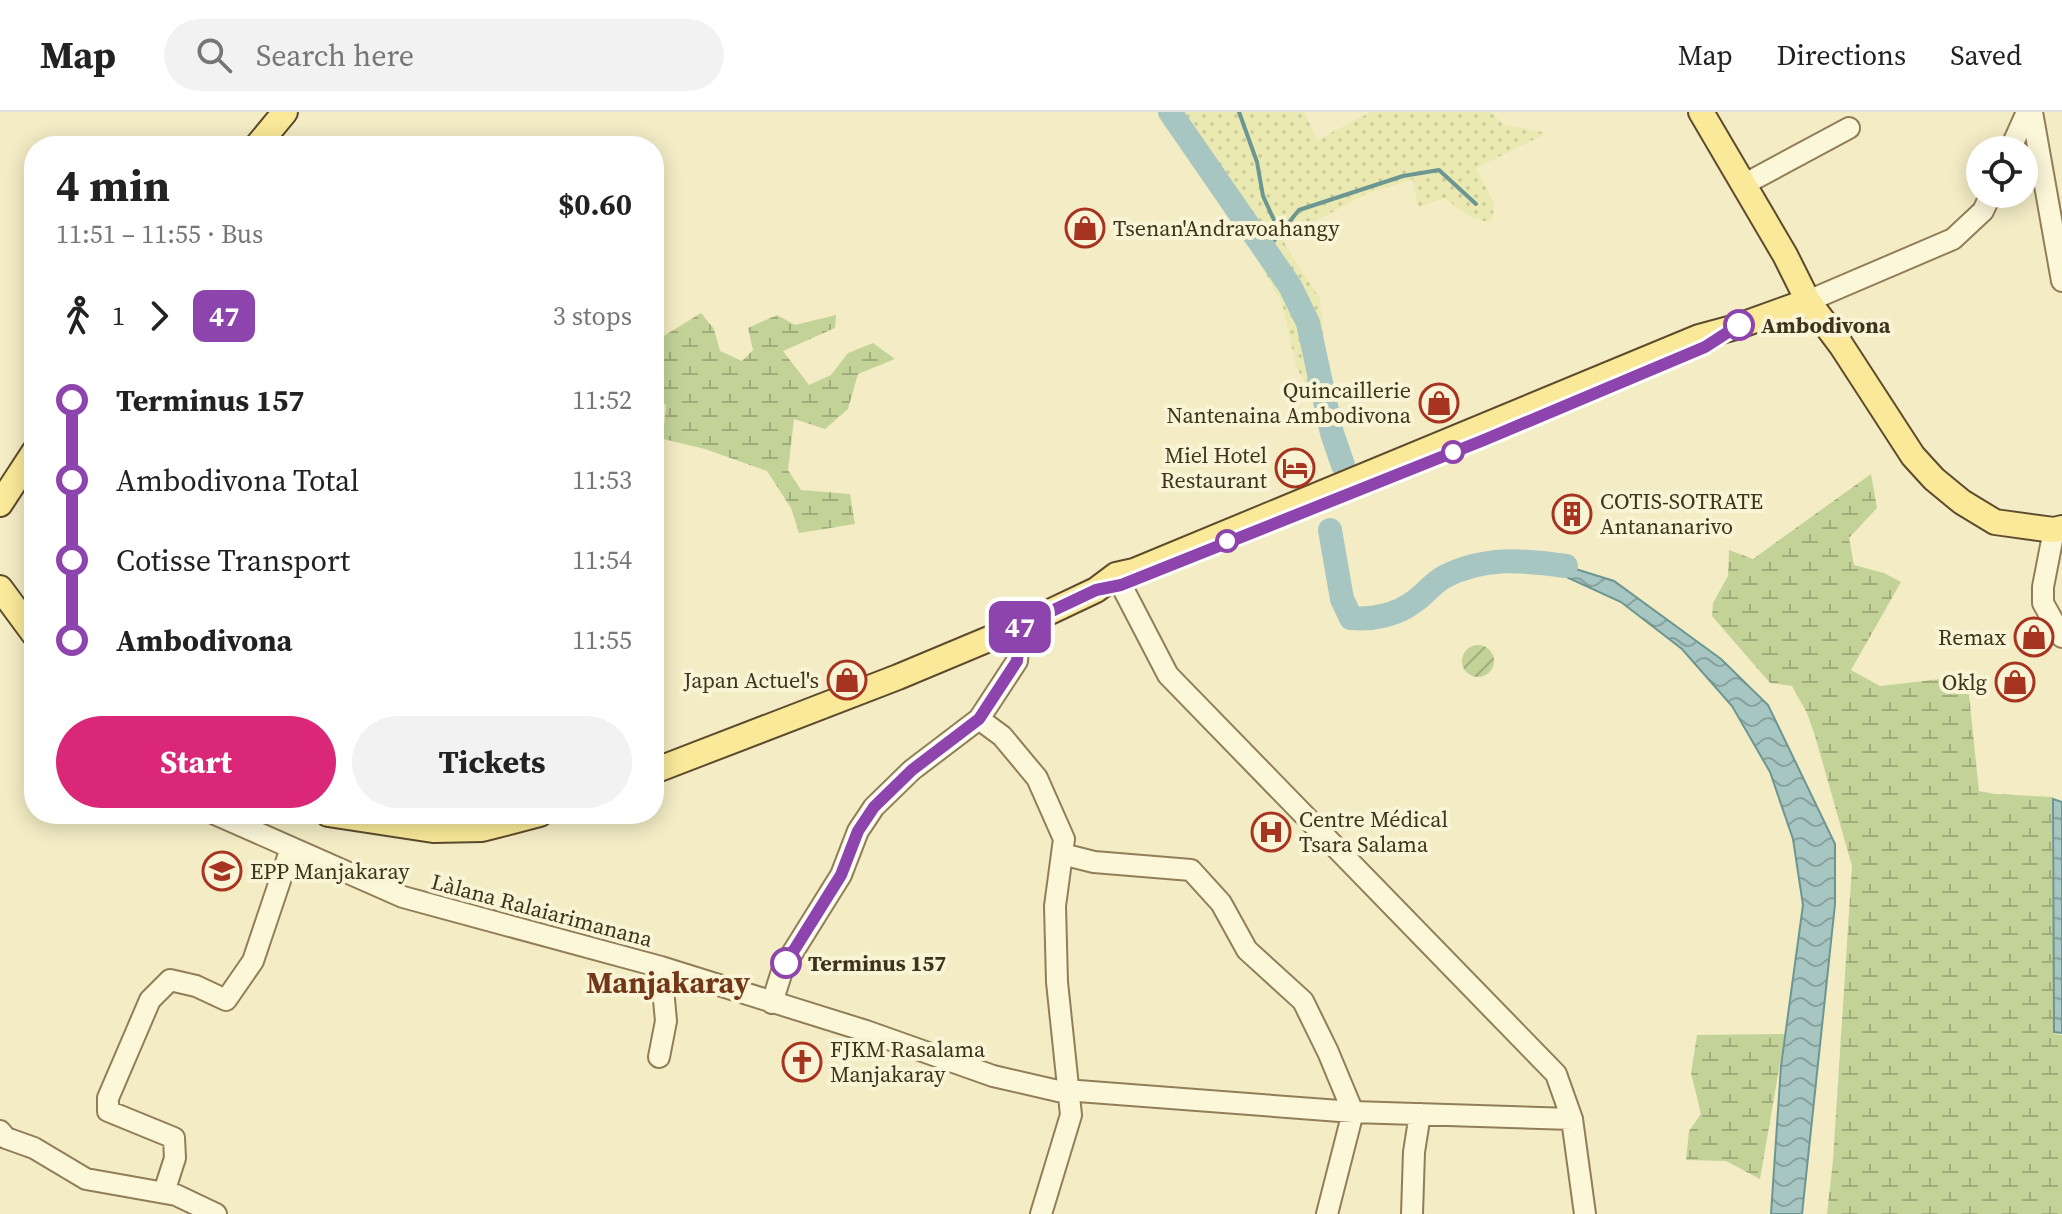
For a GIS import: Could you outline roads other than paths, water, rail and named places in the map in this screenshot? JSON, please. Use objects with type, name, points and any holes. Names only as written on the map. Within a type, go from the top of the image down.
[{"type":"main road","points":[[265,136],[285,112]]},
{"type":"main road","points":[[1701,112],[1785,255],[1808,301],[1841,345],[1913,456],[1962,502],[1995,522],[2058,529]]},
{"type":"main road","points":[[1769,313],[1779,296],[1785,255]]},
{"type":"main road","points":[[664,767],[1020,626],[1134,571],[1481,434],[1699,337],[1808,301]]},
{"type":"main road","points":[[1,501],[24,467]]},
{"type":"main road","points":[[2,593],[24,621]]},
{"type":"main road","points":[[394,824],[433,830],[482,829],[501,824]]},
{"type":"street","points":[[2017,136],[2029,112]]},
{"type":"street","points":[[2029,112],[2062,281]]},
{"type":"street","points":[[1743,185],[1849,128]]},
{"type":"street","points":[[1808,301],[1953,239],[1984,208]]},
{"type":"street","points":[[2058,529],[2043,587],[2043,603],[2062,637]]},
{"type":"street","points":[[1118,580],[1168,675],[1556,1074],[1572,1119],[1585,1214]]},
{"type":"street","points":[[772,1003],[783,968],[841,875],[858,831],[874,807],[912,770],[979,719],[1017,661],[1020,626]]},
{"type":"street","points":[[979,719],[1002,736],[1037,778],[1064,839],[1055,906],[1057,982],[1071,1115],[1041,1214]]},
{"type":"street","name":"Làlana Ralaiarimanana","points":[[237,824],[403,897],[661,967],[866,1031],[993,1076],[1071,1094],[1078,1091],[1353,1112],[1572,1119]]},
{"type":"street","points":[[164,1192],[175,1158],[174,1138],[108,1111],[108,1098],[150,1000],[170,980],[196,986],[226,1000],[253,961],[291,848]]},
{"type":"street","points":[[1062,854],[1094,862],[1191,870],[1221,903],[1247,950],[1303,1001],[1353,1112],[1327,1214]]},
{"type":"street","points":[[659,1057],[666,1021],[661,967]]},
{"type":"street","points":[[1412,1214],[1414,1152],[1420,1114]]},
{"type":"street","points":[[0,1131],[6,1138],[34,1148],[86,1179],[164,1192],[216,1214]]},
{"type":"water","points":[[1566,566],[1614,581],[1721,659],[1768,705],[1835,844],[1835,904],[1802,1214],[1771,1214],[1781,1066],[1803,905],[1793,839],[1770,772],[1732,706],[1682,649],[1621,602],[1562,575]]},
{"type":"water","points":[[2053,799],[2062,802],[2062,1033],[2054,1032]]},
{"type":"waterway","points":[[1170,112],[1290,286],[1308,323],[1332,433],[1343,465]]},
{"type":"waterway","points":[[1239,112],[1257,162],[1263,196],[1280,233],[1266,251]]},
{"type":"waterway","points":[[1280,233],[1299,210],[1403,176],[1439,170],[1476,204]]},
{"type":"waterway","points":[[1330,530],[1342,599],[1351,618],[1393,613],[1415,601],[1444,577],[1474,566],[1504,561],[1566,566]]},
{"type":"place","name":"Tsenan'Andravoahangy","points":[[1085,228]]},
{"type":"place","name":"Ambodivona","points":[[1739,325]]},
{"type":"place","name":"Quincaillerie Nantenaina Ambodivona","points":[[1439,403]]},
{"type":"place","name":"Miel Hotel Restaurant","points":[[1295,468]]},
{"type":"place","name":"COTIS-SOTRATE Antananarivo","points":[[1572,514]]},
{"type":"place","name":"Remax","points":[[2034,637]]},
{"type":"place","name":"Japan Actuel's","points":[[847,680]]},
{"type":"place","name":"Oklg","points":[[2015,682]]},
{"type":"place","name":"Centre Médical Tsara Salama","points":[[1271,832]]},
{"type":"place","name":"EPP Manjakaray","points":[[222,871]]},
{"type":"place","name":"Terminus 157","points":[[786,963]]},
{"type":"place","name":"FJKM Rasalama Manjakaray","points":[[802,1062]]},
{"type":"district","name":"Manjakaray","points":[[668,983]]}]
